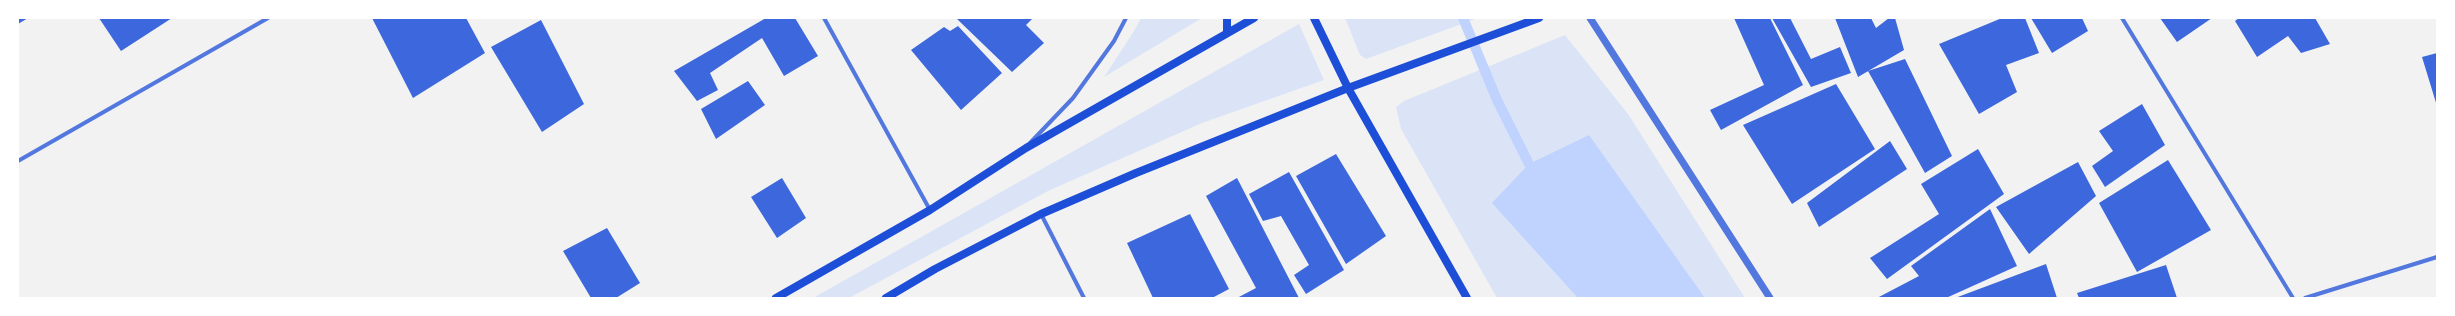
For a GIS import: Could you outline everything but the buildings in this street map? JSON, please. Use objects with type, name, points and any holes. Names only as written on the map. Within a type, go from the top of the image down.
[{"type":"main road","points":[[1227,18],[1227,33]]},
{"type":"main road","points":[[776,298],[930,210],[1026,148],[1254,18]]},
{"type":"main road","points":[[1314,18],[1348,88],[1467,298]]},
{"type":"main road","points":[[886,298],[935,269],[1041,214],[1136,173],[1348,88],[1539,18]]},
{"type":"street","points":[[18,162],[268,18]]},
{"type":"street","points":[[824,18],[930,210]]},
{"type":"street","points":[[1026,148],[1073,98],[1114,41],[1126,18]]},
{"type":"street","points":[[1590,18],[1770,298]]},
{"type":"street","points":[[2122,18],[2294,298]]},
{"type":"street","points":[[1041,214],[1084,298]]},
{"type":"street","points":[[2305,298],[2437,257]]},
{"type":"shaded area","points":[[1141,18],[1202,18],[1104,77],[1134,31]]},
{"type":"shaded area","points":[[1345,18],[1478,18],[1366,59],[1360,55]]},
{"type":"shaded area","points":[[1299,24],[1324,80],[1202,123],[1048,191],[849,298],[813,298]]},
{"type":"shaded area","points":[[1565,35],[1628,114],[1745,298],[1497,298],[1401,129],[1396,107],[1404,101]]},
{"type":"water","points":[[1589,135],[1705,298],[1578,298],[1492,203],[1529,164]]},
{"type":"waterway","points":[[1463,18],[1497,100],[1529,164],[1536,174]]}]
